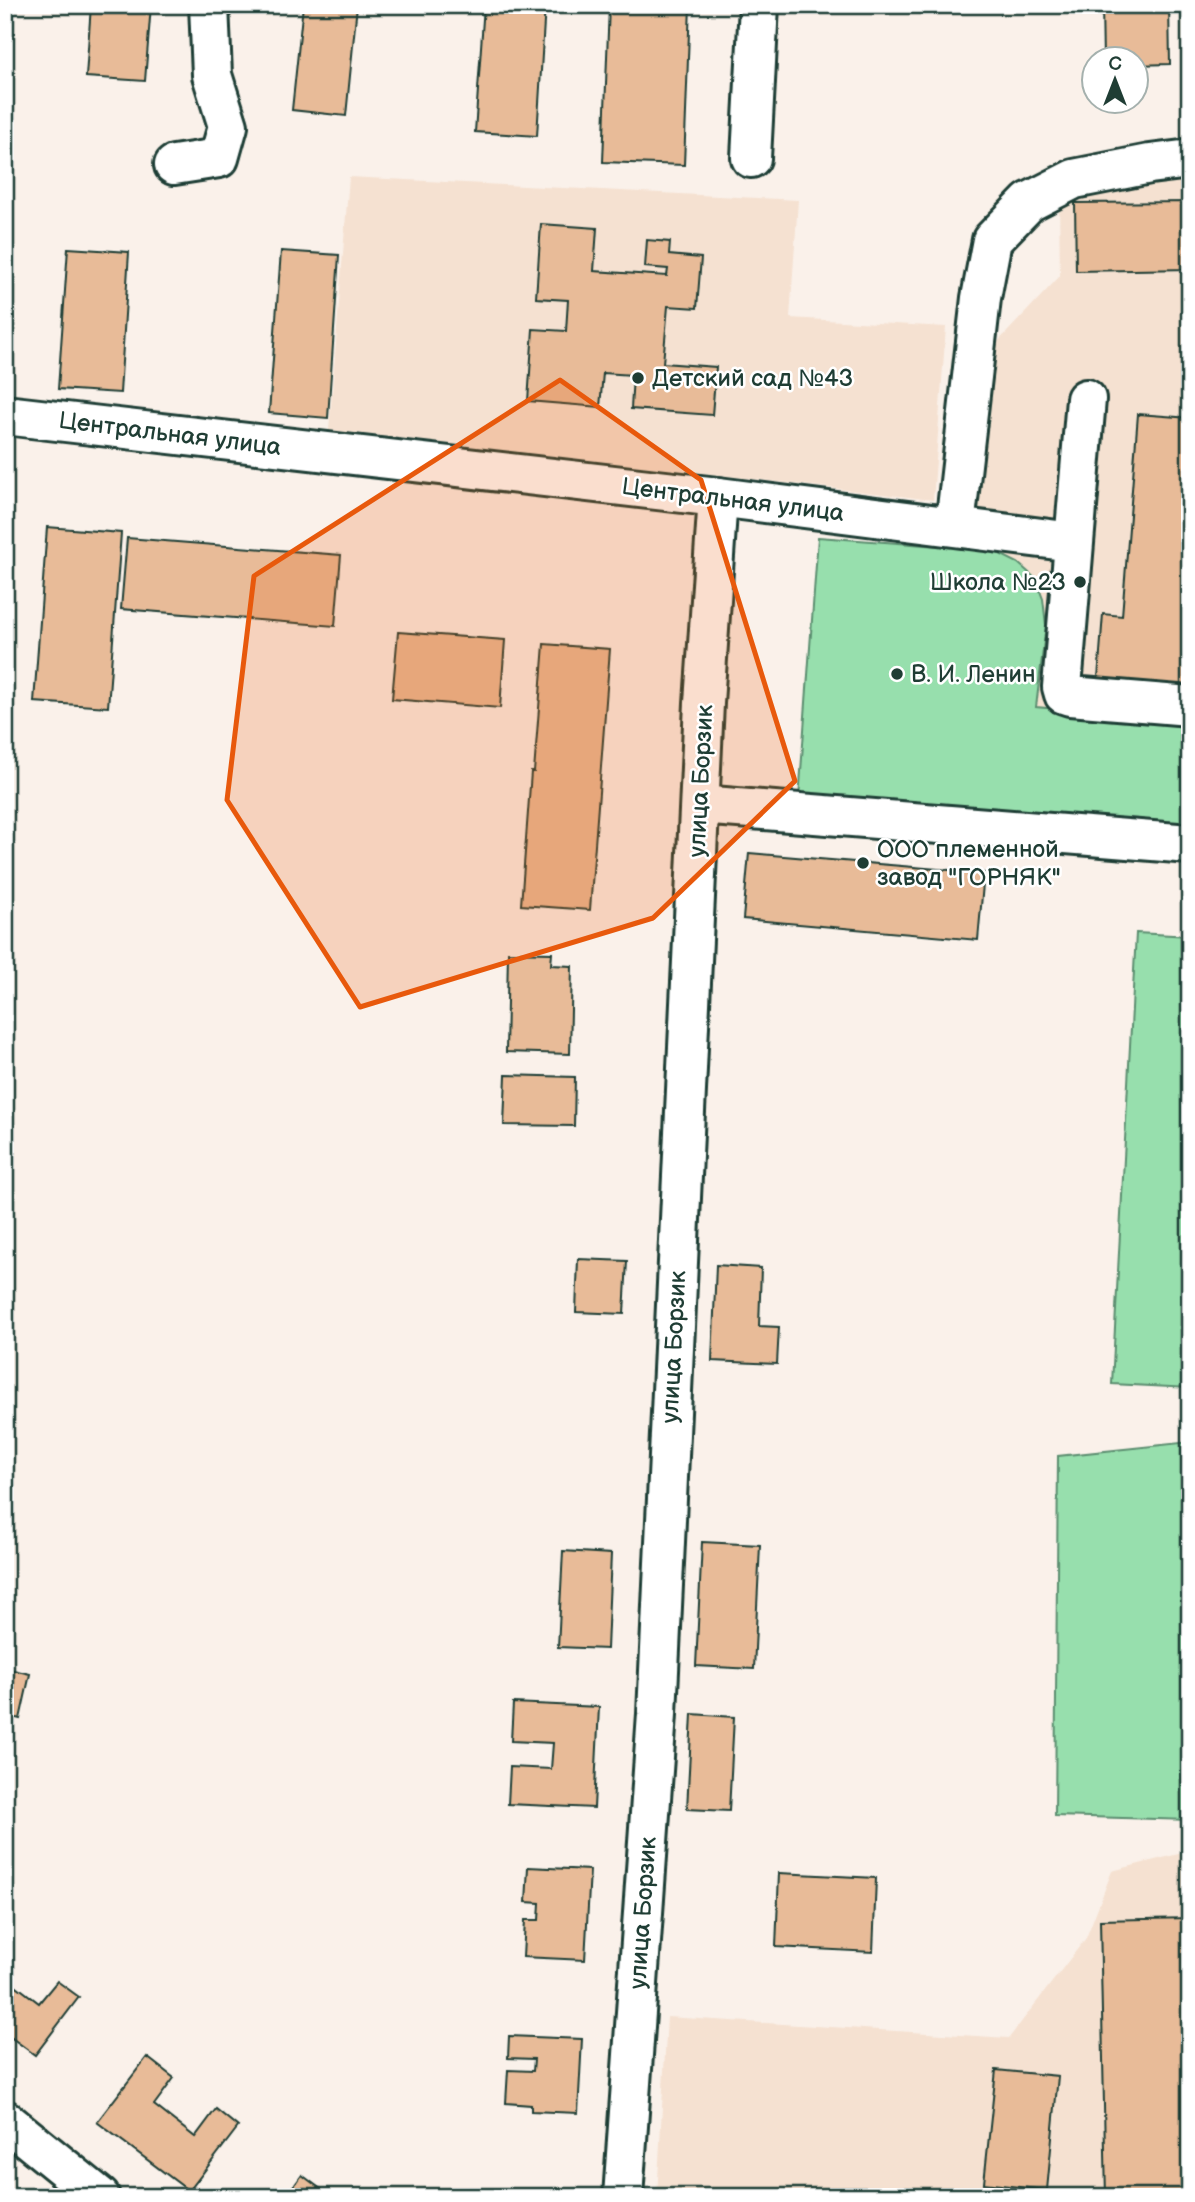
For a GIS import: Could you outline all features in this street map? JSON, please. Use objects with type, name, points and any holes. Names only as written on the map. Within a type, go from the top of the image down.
[{"type":"street","points":[[174,165],[219,158],[228,126],[212,75],[209,5]]},
{"type":"street","points":[[751,158],[759,5]]},
{"type":"street","points":[[955,526],[981,298],[992,240],[1028,202],[1074,179],[1190,159]]},
{"type":"street","points":[[1086,399],[1062,687],[1064,694],[1190,706]]},
{"type":"street","name":"Центральная улица","points":[[5,415],[718,497],[1073,542]]},
{"type":"street","name":"улица Борзик","points":[[623,2197],[657,1714],[700,805],[718,497]]},
{"type":"street","points":[[700,805],[1190,844]]},
{"type":"street","points":[[5,2120],[21,2145],[100,2197]]},
{"type":"highlighted area","points":[[560,380],[701,480],[795,781],[653,918],[360,1007],[227,800],[254,576]]},
{"type":"shaded area","name":"Детский сад №43","points":[[349,177],[798,200],[790,318],[946,327],[933,500],[329,430]]},
{"type":"shaded area","name":"Школа №23","points":[[1190,179],[1190,836],[951,815],[991,349],[1060,276],[1059,195]]},
{"type":"shaded area","points":[[1190,1851],[1190,2197],[657,2197],[667,2017],[1009,2038],[1086,1938],[1112,1871]]},
{"type":"green space","points":[[818,537],[992,550],[1018,563],[1035,578],[1043,599],[1046,625],[1036,707],[1190,721],[1190,834],[799,799]]},
{"type":"green space","points":[[1136,933],[1190,936],[1190,1388],[1112,1384]]},
{"type":"green space","points":[[1190,1442],[1190,1820],[1055,1816],[1058,1456]]},
{"type":"building","points":[[91,5],[151,5],[145,81],[86,77]]},
{"type":"building","points":[[303,5],[357,5],[346,116],[292,110]]},
{"type":"building","points":[[484,5],[545,5],[537,136],[475,132]]},
{"type":"building","points":[[609,5],[690,5],[684,165],[603,162]]},
{"type":"building","points":[[1102,5],[1169,5],[1170,64],[1150,65],[1150,46],[1103,46]]},
{"type":"building","points":[[1190,202],[1190,269],[1076,271],[1075,203]]},
{"type":"building","points":[[541,224],[597,228],[594,271],[667,276],[668,269],[645,267],[647,240],[670,242],[669,255],[701,258],[697,308],[668,306],[663,363],[716,367],[712,415],[631,409],[633,375],[603,373],[600,407],[528,401],[533,329],[566,331],[568,300],[536,298]]},
{"type":"building","points":[[68,248],[129,252],[120,393],[58,389]]},
{"type":"building","points":[[281,251],[339,255],[328,418],[269,413]]},
{"type":"building","points":[[1138,414],[1190,418],[1190,688],[1097,691],[1103,614],[1122,616]]},
{"type":"building","points":[[47,527],[121,533],[108,707],[34,702]]},
{"type":"building","points":[[127,538],[341,555],[335,626],[121,609]]},
{"type":"building","points":[[398,632],[505,640],[500,708],[392,699]]},
{"type":"building","points":[[544,644],[610,649],[590,910],[521,905]]},
{"type":"building","points":[[749,853],[984,873],[978,940],[743,919]]},
{"type":"building","points":[[508,952],[552,953],[551,965],[572,966],[570,1054],[506,1052]]},
{"type":"building","points":[[506,1075],[575,1077],[574,1126],[504,1125]]},
{"type":"building","points":[[578,1259],[627,1261],[624,1314],[576,1312]]},
{"type":"building","points":[[716,1265],[761,1268],[759,1326],[779,1327],[777,1364],[712,1361]]},
{"type":"building","points":[[702,1542],[760,1545],[754,1669],[696,1666]]},
{"type":"building","points":[[563,1551],[611,1554],[607,1649],[558,1647]]},
{"type":"building","points":[[5,1668],[30,1674],[20,1719],[5,1715]]},
{"type":"building","points":[[513,1703],[599,1707],[594,1808],[508,1804],[510,1767],[551,1769],[553,1743],[511,1741]]},
{"type":"building","points":[[692,1714],[734,1717],[729,1811],[687,1809]]},
{"type":"building","points":[[528,1867],[590,1870],[585,1960],[523,1957],[525,1920],[539,1920],[540,1903],[526,1902]]},
{"type":"building","points":[[779,1873],[876,1878],[873,1952],[776,1947]]},
{"type":"building","points":[[1190,1918],[1190,2197],[1106,2197],[1100,1920]]},
{"type":"building","points":[[5,1977],[39,2003],[57,1981],[79,1997],[35,2055],[5,2033]]},
{"type":"building","points":[[509,2036],[582,2039],[578,2113],[531,2111],[531,2105],[506,2103],[508,2070],[533,2071],[534,2059],[508,2058]]},
{"type":"building","points":[[147,2057],[174,2078],[154,2105],[195,2137],[216,2109],[238,2127],[189,2191],[97,2122]]},
{"type":"building","points":[[996,2070],[1058,2076],[1047,2190],[984,2183]]},
{"type":"building","points":[[302,2175],[322,2190],[317,2197],[286,2197]]},
{"type":"place","name":"Детский сад №43","points":[[638,378]]},
{"type":"place","name":"Школа №23","points":[[1080,582]]},
{"type":"place","name":"В. И. Ленин","points":[[897,674]]},
{"type":"place","name":"ООО племенной завод \"ГОРНЯК\"","points":[[863,863]]}]
